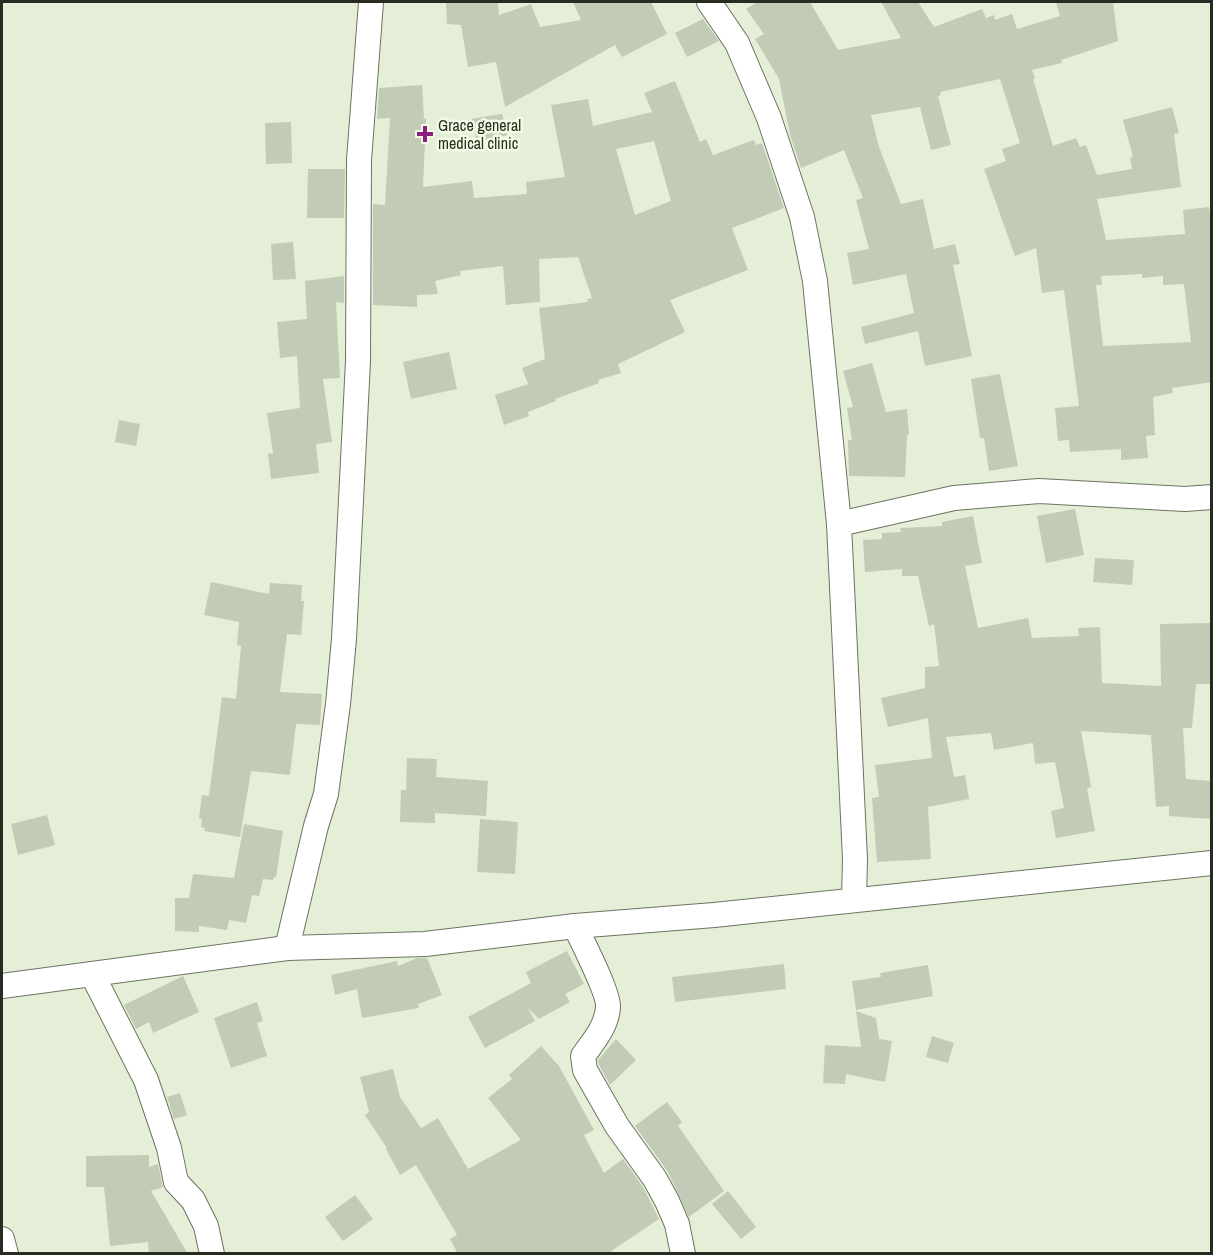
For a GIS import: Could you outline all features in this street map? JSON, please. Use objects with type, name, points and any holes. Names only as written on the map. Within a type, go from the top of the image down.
[{"type":"street","points":[[287,948],[316,826],[326,794],[344,639],[358,361],[359,160],[371,2]]},
{"type":"street","points":[[710,2],[737,43],[769,118],[802,217],[815,281],[839,524],[855,859],[854,900]]},
{"type":"street","points":[[839,524],[954,498],[1039,491],[1185,499],[1212,497]]},
{"type":"street","points":[[2,986],[287,948],[425,944],[575,926],[714,915],[1212,863]]},
{"type":"street","points":[[575,926],[592,960],[609,1005],[602,1028],[583,1056],[585,1070],[617,1126],[655,1179],[667,1201],[676,1224],[683,1254]]},
{"type":"street","points":[[92,974],[146,1080],[169,1148],[176,1182],[193,1200],[206,1226],[212,1254]]},
{"type":"street","points":[[2,1239],[6,1254]]},
{"type":"building","points":[[446,2],[498,2],[499,15],[531,4],[540,27],[581,20],[573,2],[651,2],[667,34],[622,57],[615,45],[505,107],[496,62],[468,67],[461,25],[447,24]]},
{"type":"building","points":[[757,2],[810,2],[838,50],[901,38],[881,2],[918,2],[934,27],[982,9],[986,18],[994,15],[995,20],[1012,14],[1017,29],[1060,16],[1056,2],[1113,2],[1118,41],[1061,60],[1062,63],[1032,70],[1053,146],[1076,138],[1080,147],[1086,145],[1097,175],[1132,169],[1130,158],[1133,157],[1123,120],[1172,107],[1179,133],[1174,134],[1181,187],[1097,199],[1106,240],[1185,234],[1183,210],[1209,207],[1212,235],[1212,382],[1172,388],[1173,393],[1153,397],[1155,435],[1146,436],[1148,458],[1121,460],[1121,449],[1070,452],[1069,440],[1058,441],[1055,408],[1079,406],[1064,290],[1042,293],[1036,248],[1015,256],[984,169],[1006,161],[1002,149],[1020,143],[1000,79],[940,92],[941,95],[938,96],[951,145],[931,150],[920,107],[871,115],[879,147],[901,204],[923,199],[934,249],[955,244],[960,264],[953,265],[972,356],[925,366],[918,331],[865,344],[861,327],[914,313],[906,274],[853,285],[847,253],[869,249],[856,200],[863,198],[844,150],[801,168],[790,135],[779,79],[755,39],[764,34],[746,9]],"holes":[[[1142,274],[1142,278],[1163,276],[1163,285],[1184,284],[1191,342],[1103,346],[1096,285],[1102,285],[1101,276]]]},
{"type":"building","points":[[703,19],[719,41],[687,57],[675,33]]},
{"type":"building","points":[[675,81],[700,142],[706,139],[713,155],[754,140],[756,145],[762,143],[784,208],[732,228],[748,270],[670,300],[685,332],[618,364],[621,373],[598,380],[599,383],[555,399],[556,401],[528,412],[529,416],[504,425],[495,395],[528,384],[522,368],[545,359],[539,308],[588,302],[587,299],[592,298],[578,257],[539,259],[540,302],[506,305],[503,266],[460,271],[461,275],[435,281],[438,294],[417,295],[417,307],[373,305],[373,204],[385,205],[390,118],[377,119],[379,88],[422,85],[424,119],[426,118],[423,187],[472,181],[474,198],[527,194],[526,182],[565,177],[551,105],[588,99],[593,126],[652,112],[644,93]],"holes":[[[654,141],[671,201],[635,215],[616,149]]]},
{"type":"building","points":[[502,114],[508,135],[477,142],[471,119]]},
{"type":"building","points":[[291,122],[292,163],[266,164],[265,123]]},
{"type":"building","points":[[308,169],[345,169],[344,218],[307,218]]},
{"type":"building","points":[[293,242],[296,279],[273,280],[271,244]]},
{"type":"building","points":[[344,276],[344,303],[336,302],[340,378],[323,379],[332,442],[316,444],[319,473],[271,479],[268,454],[273,453],[267,413],[300,408],[297,356],[280,358],[277,322],[307,319],[305,281]]},
{"type":"building","points":[[449,352],[457,389],[411,399],[403,362]]},
{"type":"building","points":[[872,363],[886,412],[907,409],[909,435],[907,435],[905,477],[849,476],[848,440],[852,440],[847,408],[853,407],[843,371]]},
{"type":"building","points":[[1000,374],[1018,466],[989,471],[984,438],[980,438],[971,379]]},
{"type":"building","points":[[119,420],[140,424],[136,446],[115,442]]},
{"type":"building","points":[[1075,509],[1084,555],[1046,563],[1037,516]]},
{"type":"building","points":[[973,516],[982,563],[965,566],[978,628],[1028,618],[1032,638],[1079,636],[1078,628],[1100,627],[1102,683],[1161,686],[1160,624],[1212,623],[1212,684],[1196,684],[1192,728],[1183,728],[1186,779],[1212,781],[1212,819],[1169,816],[1169,806],[1156,807],[1151,735],[1081,731],[1091,787],[1087,788],[1095,831],[1056,838],[1051,811],[1064,808],[1055,762],[1035,764],[1033,743],[994,750],[991,733],[946,737],[954,777],[965,775],[969,799],[928,807],[931,859],[877,862],[872,798],[879,797],[875,765],[932,758],[928,718],[888,727],[881,698],[925,688],[925,667],[939,666],[934,624],[929,626],[918,576],[902,576],[902,569],[865,572],[863,540],[882,539],[882,533],[901,532],[900,528],[942,526],[942,522]]},
{"type":"building","points":[[1095,558],[1134,560],[1132,585],[1093,582]]},
{"type":"building","points":[[211,582],[269,594],[270,583],[302,585],[301,601],[304,601],[301,635],[287,634],[280,692],[322,694],[320,725],[296,724],[290,775],[251,771],[240,837],[204,831],[205,828],[201,827],[202,819],[199,818],[202,795],[209,796],[222,697],[236,699],[241,646],[237,645],[239,622],[204,615]]},
{"type":"building","points":[[407,758],[437,759],[436,777],[488,781],[486,816],[435,813],[435,823],[400,822],[401,790],[406,790]]},
{"type":"building","points":[[47,815],[55,845],[18,855],[11,824]]},
{"type":"building","points":[[480,819],[518,822],[515,874],[477,872]]},
{"type":"building","points":[[244,824],[283,831],[276,877],[273,880],[263,879],[259,896],[252,895],[246,923],[229,920],[227,930],[199,926],[199,932],[175,931],[175,898],[189,898],[193,874],[234,878]]},
{"type":"building","points":[[567,951],[584,984],[565,994],[570,1002],[539,1019],[528,1008],[535,1021],[485,1048],[468,1017],[531,983],[526,972]]},
{"type":"building","points":[[417,958],[427,958],[442,995],[418,1004],[419,1008],[362,1018],[357,989],[335,995],[331,975],[397,961],[398,966]]},
{"type":"building","points":[[784,964],[786,989],[675,1002],[672,977]]},
{"type":"building","points":[[928,965],[933,996],[856,1010],[852,981],[881,977],[880,973]]},
{"type":"building","points":[[183,976],[199,1012],[153,1033],[149,1022],[136,1029],[124,1005]]},
{"type":"building","points":[[257,1002],[263,1021],[257,1023],[267,1056],[231,1068],[214,1018]]},
{"type":"building","points":[[856,1011],[876,1018],[879,1039],[892,1041],[885,1082],[846,1074],[845,1084],[823,1083],[825,1045],[861,1047]]},
{"type":"building","points":[[932,1036],[954,1043],[948,1063],[926,1057]]},
{"type":"building","points":[[616,1039],[636,1060],[610,1085],[598,1060]]},
{"type":"building","points":[[541,1046],[559,1066],[594,1130],[584,1135],[604,1173],[623,1159],[643,1187],[659,1219],[607,1254],[458,1254],[450,1239],[457,1235],[416,1165],[400,1175],[387,1148],[365,1115],[369,1112],[360,1077],[393,1069],[400,1097],[421,1128],[438,1118],[468,1169],[521,1140],[488,1098],[512,1079],[509,1075]]},
{"type":"building","points":[[180,1093],[187,1115],[174,1119],[167,1097]]},
{"type":"building","points":[[667,1102],[682,1122],[678,1126],[724,1191],[689,1217],[668,1172],[635,1126]]},
{"type":"building","points":[[149,1155],[149,1167],[158,1164],[163,1187],[151,1191],[188,1254],[149,1254],[148,1242],[110,1246],[104,1187],[86,1187],[86,1156]]},
{"type":"building","points":[[728,1191],[756,1227],[741,1239],[712,1204]]},
{"type":"building","points":[[355,1195],[373,1219],[343,1241],[325,1217]]},
{"type":"place","name":"Grace general medical clinic","points":[[425,134]]}]
